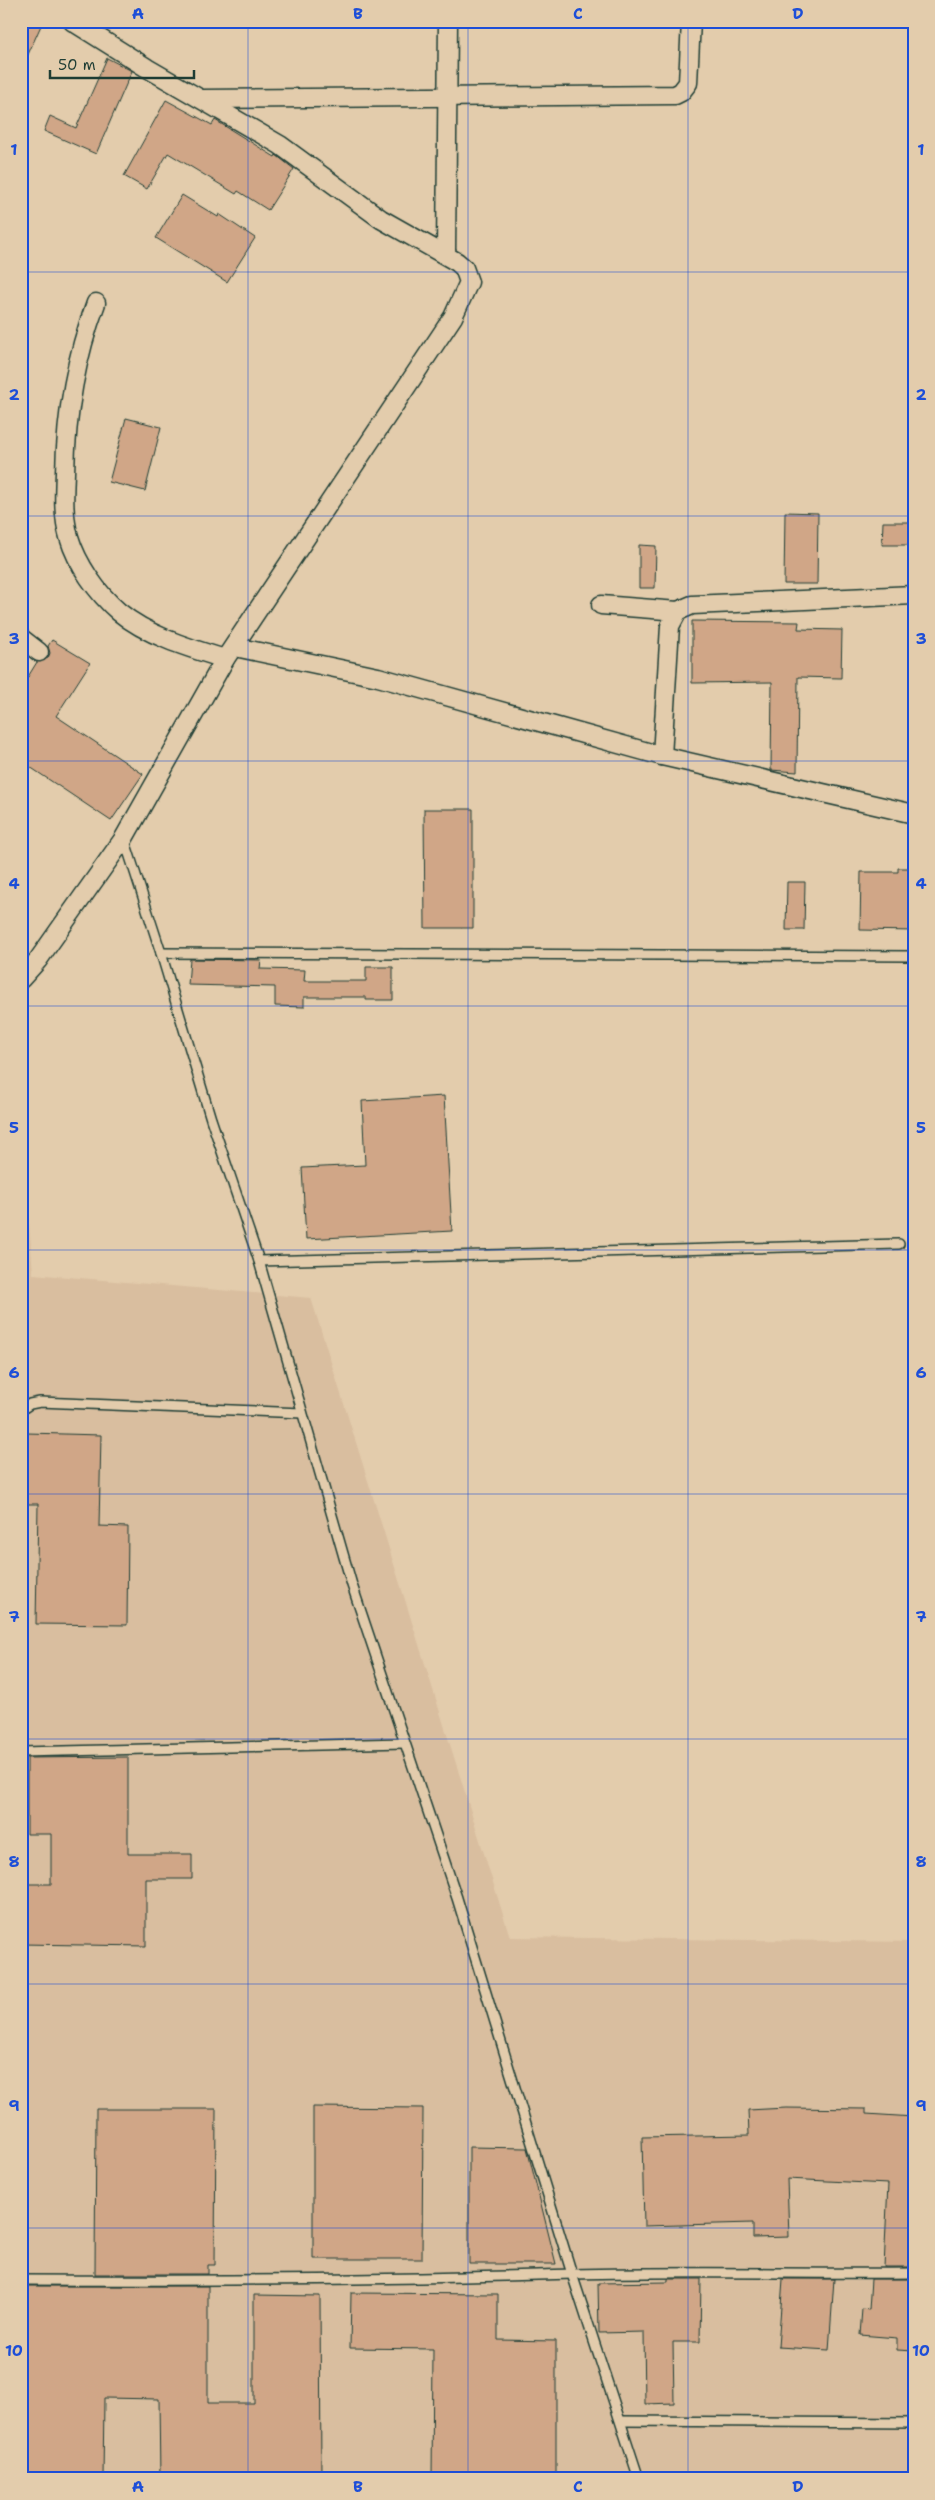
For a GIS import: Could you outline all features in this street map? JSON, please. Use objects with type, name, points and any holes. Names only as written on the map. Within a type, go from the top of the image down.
[{"type":"street","points":[[21,979],[38,960],[124,838],[230,653],[452,317],[469,282],[464,268],[446,254],[381,219],[280,145],[72,21]]},
{"type":"street","points":[[446,254],[448,21]]},
{"type":"street","points":[[202,99],[675,95],[682,92],[688,83],[691,21]]},
{"type":"street","points":[[96,303],[80,350],[68,409],[65,437],[64,514],[68,536],[84,569],[97,589],[119,612],[172,642],[378,677],[662,756],[914,814]]},
{"type":"street","points":[[601,605],[678,611],[692,606],[914,595]]},
{"type":"street","points":[[662,756],[670,626],[678,611]]},
{"type":"street","points":[[21,638],[39,652]]},
{"type":"lane","points":[[124,838],[161,953],[190,1054],[259,1261],[352,1585],[457,1898],[572,2274],[639,2479]]},
{"type":"lane","points":[[161,953],[914,956]]},
{"type":"lane","points":[[259,1261],[898,1244]]},
{"type":"lane","points":[[21,1410],[30,1404],[40,1402],[302,1413]]},
{"type":"lane","points":[[21,1752],[404,1743]]},
{"type":"lane","points":[[21,2280],[281,2281],[513,2278],[572,2274],[914,2273]]},
{"type":"lane","points":[[621,2421],[914,2423]]},
{"type":"shaded area","points":[[21,1119],[33,1274],[311,1298],[510,1937],[914,1942],[914,2479],[21,2479]]},
{"type":"building","points":[[21,21],[43,21],[21,70]]},
{"type":"building","points":[[107,58],[132,71],[96,154],[44,131],[50,116],[76,128]]},
{"type":"building","points":[[166,100],[212,125],[215,120],[275,157],[276,155],[294,169],[268,210],[238,191],[236,194],[168,153],[147,189],[124,176]]},
{"type":"building","points":[[182,195],[218,217],[219,214],[255,238],[227,282],[156,238]]},
{"type":"building","points":[[126,418],[161,427],[145,491],[109,482]]},
{"type":"building","points":[[785,512],[818,513],[817,584],[784,584]]},
{"type":"building","points":[[883,522],[914,522],[914,545],[882,545]]},
{"type":"building","points":[[639,545],[656,546],[655,588],[639,588]]},
{"type":"building","points":[[692,621],[799,622],[798,629],[842,630],[841,678],[798,677],[797,772],[771,770],[772,682],[692,683]]},
{"type":"building","points":[[52,640],[90,663],[56,716],[143,774],[111,821],[21,761],[21,688],[37,662],[48,658],[50,653],[48,646]]},
{"type":"building","points":[[424,809],[473,809],[473,928],[425,928]]},
{"type":"building","points":[[898,868],[914,868],[914,931],[860,930],[861,872],[898,872]]},
{"type":"building","points":[[787,882],[805,882],[804,930],[786,930]]},
{"type":"building","points":[[190,959],[261,960],[260,969],[305,970],[304,981],[366,981],[366,967],[393,967],[393,1000],[366,1000],[366,997],[304,997],[304,1007],[275,1006],[275,987],[188,985]]},
{"type":"building","points":[[444,1096],[452,1231],[306,1239],[302,1168],[365,1165],[362,1101]]},
{"type":"building","points":[[27,1433],[101,1435],[99,1526],[128,1527],[127,1625],[36,1624],[38,1504],[25,1504]]},
{"type":"building","points":[[128,1757],[128,1854],[192,1854],[192,1879],[146,1879],[146,1946],[21,1944],[21,1884],[51,1884],[51,1834],[27,1834],[27,1758]]},
{"type":"building","points":[[313,2107],[423,2108],[422,2259],[313,2259]]},
{"type":"building","points":[[786,2108],[866,2109],[866,2114],[914,2117],[914,2267],[884,2267],[888,2184],[787,2179],[789,2237],[753,2238],[753,2223],[644,2226],[642,2137],[749,2135],[748,2110]]},
{"type":"building","points":[[96,2109],[216,2109],[215,2265],[208,2265],[208,2274],[95,2274]]},
{"type":"building","points":[[469,2147],[527,2148],[556,2264],[469,2264]]},
{"type":"building","points":[[668,2279],[701,2279],[700,2342],[673,2342],[674,2403],[645,2404],[644,2332],[599,2333],[598,2283],[668,2282]]},
{"type":"building","points":[[783,2279],[834,2279],[829,2350],[778,2347]]},
{"type":"building","points":[[871,2279],[914,2279],[914,2351],[897,2350],[897,2338],[860,2335],[862,2309],[869,2310]]},
{"type":"building","points":[[21,2286],[208,2286],[208,2403],[254,2403],[254,2295],[320,2296],[321,2479],[160,2479],[159,2399],[104,2398],[103,2479],[21,2479]]},
{"type":"building","points":[[351,2293],[498,2294],[498,2340],[556,2341],[556,2479],[432,2479],[433,2349],[350,2348]]}]
